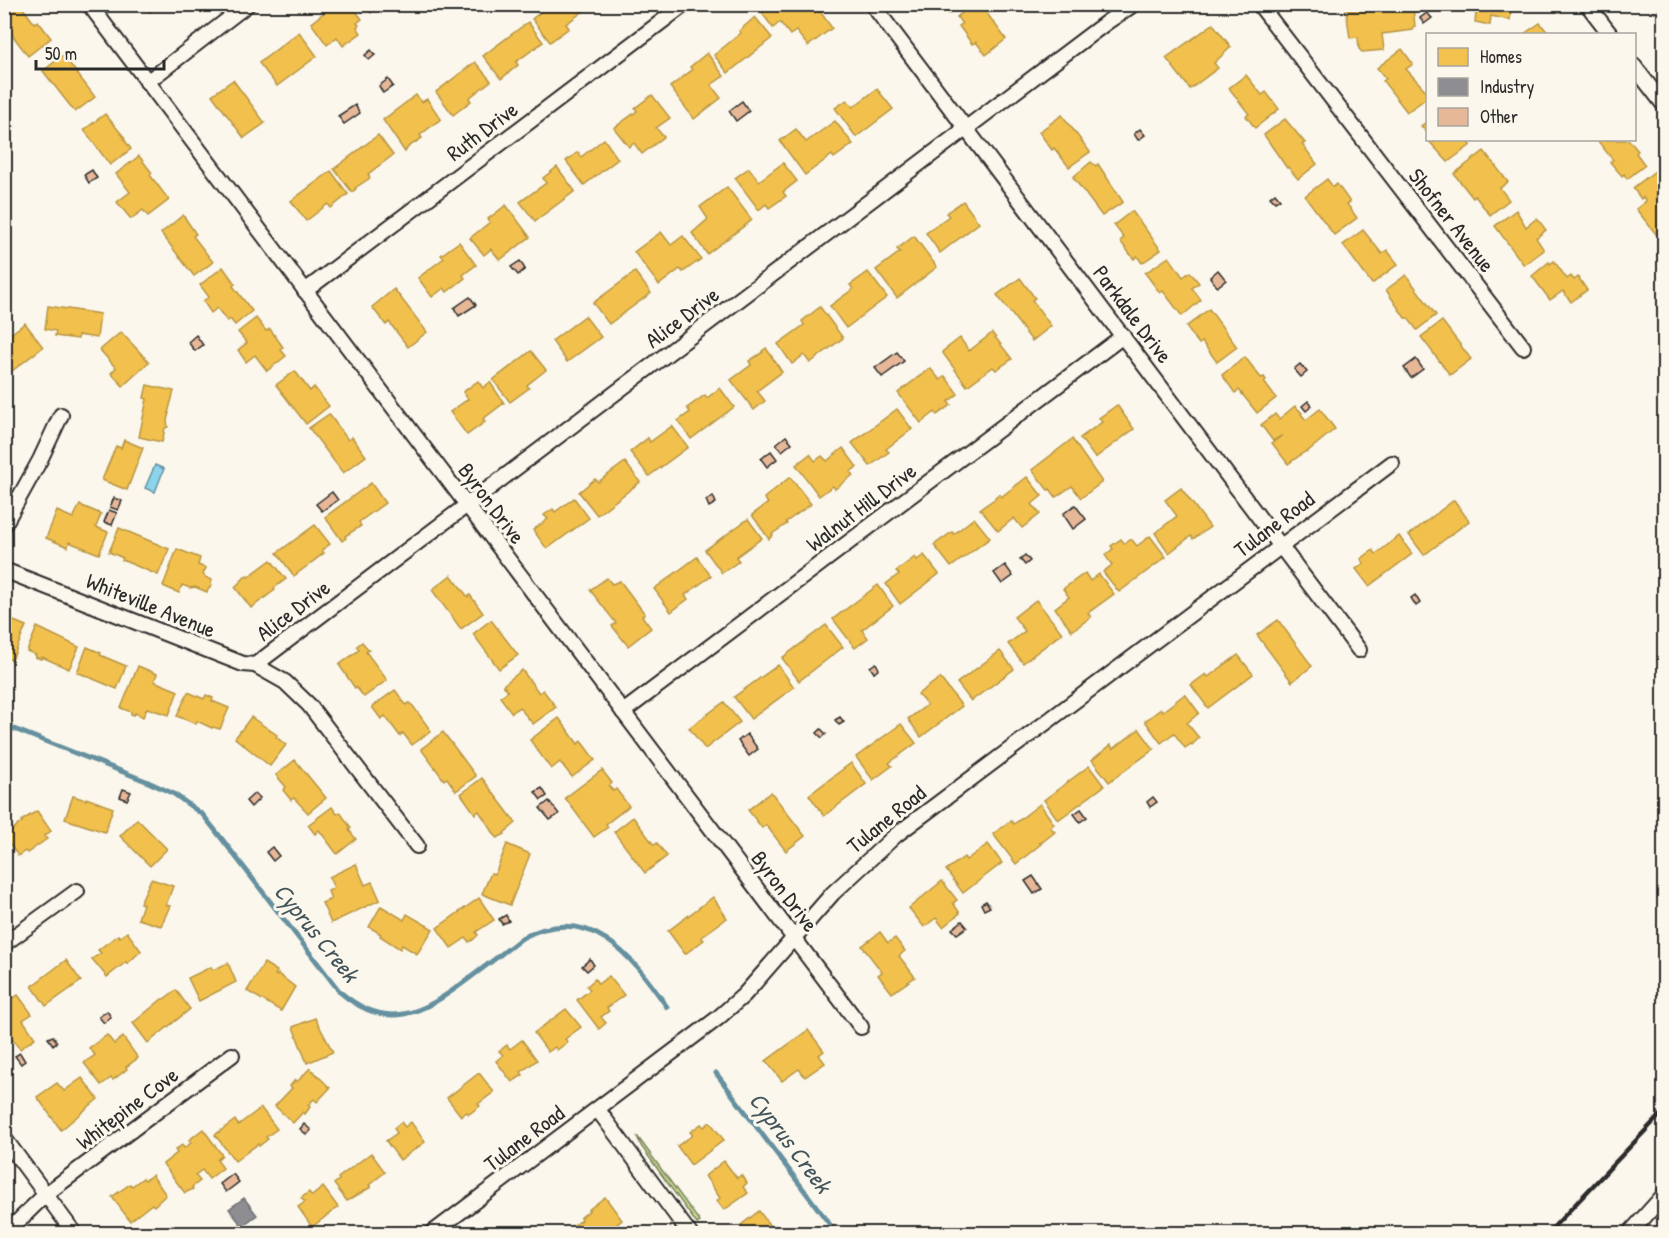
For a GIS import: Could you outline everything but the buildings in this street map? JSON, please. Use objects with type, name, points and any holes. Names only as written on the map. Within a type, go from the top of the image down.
[{"type":"street","name":"Byron Drive","points":[[89,4],[861,1027]]},
{"type":"street","points":[[147,82],[248,4]]},
{"type":"street","name":"Ruth Drive","points":[[305,291],[686,4]]},
{"type":"street","name":"Parkdale Drive","points":[[872,4],[1359,650]]},
{"type":"street","name":"Alice Drive","points":[[255,665],[1107,22],[1134,4]]},
{"type":"street","name":"Shofner Avenue","points":[[1259,4],[1523,347]]},
{"type":"street","points":[[1587,4],[1609,33]]},
{"type":"street","points":[[1636,67],[1665,105]]},
{"type":"street","name":"Walnut Hill Drive","points":[[623,712],[1123,336]]},
{"type":"street","points":[[4,525],[40,460],[61,415]]},
{"type":"street","name":"Tulane Road","points":[[431,1233],[718,1018],[744,995],[833,893],[896,835],[1392,463]]},
{"type":"street","name":"Whiteville Avenue","points":[[4,570],[243,664],[255,665],[285,682],[331,731],[417,846]]},
{"type":"street","points":[[4,944],[77,891]]},
{"type":"street","name":"Whitepine Cove","points":[[5,1233],[46,1194],[232,1055]]},
{"type":"street","points":[[598,1110],[690,1233]]},
{"type":"street","points":[[4,1138],[75,1233]]},
{"type":"street","points":[[1629,1233],[1665,1195]]},
{"type":"green space","points":[[637,1136],[700,1222],[697,1224],[641,1146]]},
{"type":"water","points":[[155,465],[164,469],[155,492],[145,488]]},
{"type":"waterway","name":"Cyprus Creek","points":[[4,725],[146,781],[174,794],[203,815],[340,992],[357,1005],[390,1015],[405,1014],[420,1009],[451,992],[522,938],[546,928],[568,926],[588,930],[623,953],[639,969],[667,1007]]},
{"type":"waterway","name":"Cyprus Creek","points":[[716,1073],[837,1234]]},
{"type":"railway","points":[[1547,1234],[1664,1111]]}]
